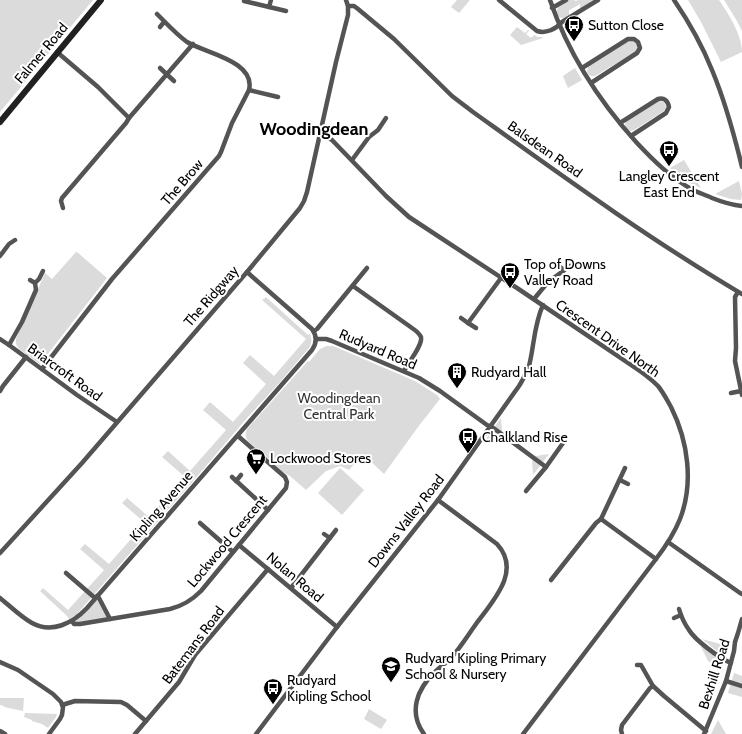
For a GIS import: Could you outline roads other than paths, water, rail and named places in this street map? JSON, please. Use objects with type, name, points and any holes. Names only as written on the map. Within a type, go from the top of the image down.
[{"type":"main road","name":"Falmer Road","points":[[0,122],[101,0]]},
{"type":"street","points":[[269,7],[271,0]]},
{"type":"street","points":[[346,0],[348,6]]},
{"type":"street","points":[[499,0],[539,31],[543,32],[559,25],[598,0]]},
{"type":"street","points":[[550,0],[559,25],[591,84],[600,98],[631,136],[672,176],[692,190],[716,200],[742,206]]},
{"type":"street","points":[[552,8],[566,0]]},
{"type":"street","points":[[674,0],[686,18],[712,70],[728,114],[742,167]]},
{"type":"street","points":[[244,1],[286,11]]},
{"type":"street","name":"The Ridgway","points":[[0,553],[117,422],[247,272],[292,218],[304,201],[348,12],[348,6]]},
{"type":"street","name":"Balsdean Road","points":[[348,6],[354,6],[381,28],[452,96],[473,112],[624,219],[740,293]]},
{"type":"street","points":[[157,14],[184,39],[232,62],[248,74],[250,79],[249,90],[278,97]]},
{"type":"street","points":[[160,27],[164,22]]},
{"type":"street","points":[[582,68],[627,40],[633,38],[638,42],[640,48],[637,52],[591,84]]},
{"type":"street","points":[[63,208],[61,201],[62,198],[193,44]]},
{"type":"street","points":[[57,52],[98,87],[129,118]]},
{"type":"street","points":[[160,68],[174,82]]},
{"type":"street","name":"The Brow","points":[[42,369],[111,280],[219,156],[232,123],[249,90]]},
{"type":"street","points":[[620,123],[658,99],[664,99],[667,102],[669,107],[666,113],[631,136]]},
{"type":"street","points":[[352,160],[369,137],[378,130],[386,118]]},
{"type":"street","points":[[377,121],[382,124]]},
{"type":"street","name":"Crescent Drive North","points":[[319,135],[328,137],[332,140],[409,218],[534,299],[647,376],[658,386],[669,402],[675,415],[682,436],[687,461],[685,498],[680,518],[668,542],[523,734]]},
{"type":"street","points":[[0,256],[9,244],[15,240]]},
{"type":"street","points":[[559,266],[564,270]]},
{"type":"street","points":[[534,299],[548,282],[570,266]]},
{"type":"street","points":[[247,272],[314,331],[367,268]]},
{"type":"street","points":[[35,283],[43,271]]},
{"type":"street","points":[[468,323],[501,278]]},
{"type":"street","points":[[30,280],[35,283]]},
{"type":"street","points":[[9,345],[22,322],[36,290],[35,283]]},
{"type":"street","points":[[352,286],[419,334],[421,344],[404,371]]},
{"type":"street","points":[[731,393],[742,393],[734,361],[736,348],[735,297],[740,293]]},
{"type":"street","name":"Downs Valley Road","points":[[256,734],[337,626],[438,500],[519,386],[527,371],[539,314],[543,305]]},
{"type":"street","points":[[461,318],[476,328]]},
{"type":"street","name":"Rudyard Road","points":[[314,331],[316,339],[326,339],[332,341],[419,378],[492,427],[546,467]]},
{"type":"street","name":"Briarcroft Road","points":[[0,339],[117,422]]},
{"type":"street","name":"Kipling Avenue","points":[[0,598],[37,626],[62,626],[82,614],[312,350],[315,346],[316,339]]},
{"type":"street","points":[[0,391],[26,357]]},
{"type":"street","name":"Lockwood Crescent","points":[[72,621],[74,624],[170,609],[192,600],[201,591],[286,489],[287,485],[283,476],[238,436]]},
{"type":"street","points":[[526,491],[563,443]]},
{"type":"street","points":[[551,580],[596,523],[601,519],[625,468]]},
{"type":"street","points":[[241,475],[234,479],[268,510]]},
{"type":"street","points":[[620,480],[628,484]]},
{"type":"street","points":[[424,734],[417,723],[415,713],[416,703],[421,691],[430,677],[456,652],[498,594],[504,583],[506,569],[504,556],[497,544],[438,500]]},
{"type":"street","points":[[601,519],[656,558]]},
{"type":"street","points":[[200,523],[233,552]]},
{"type":"street","points":[[291,588],[336,530]]},
{"type":"street","points":[[324,534],[330,538]]},
{"type":"street","points":[[668,542],[742,594]]},
{"type":"street","name":"Nolan Road","points":[[239,545],[337,626]]},
{"type":"street","name":"Batemans Road","points":[[135,734],[179,682],[195,655],[268,569]]},
{"type":"street","points":[[66,572],[99,598],[110,619]]},
{"type":"street","points":[[679,609],[688,630],[721,659],[731,663]]},
{"type":"street","points":[[674,618],[681,615]]},
{"type":"street","name":"Bexhill Road","points":[[705,732],[726,680],[742,619]]},
{"type":"street","points":[[644,660],[639,665],[658,691],[705,732]]},
{"type":"street","points":[[0,662],[18,670],[57,697],[63,710],[62,715],[50,734]]},
{"type":"street","points":[[726,680],[742,686]]},
{"type":"street","points":[[622,734],[622,725],[650,688],[654,686]]},
{"type":"street","points":[[62,705],[75,701],[122,702],[146,721]]},
{"type":"street","points":[[0,732],[5,734]]},
{"type":"place","name":"Sutton Close","points":[[574,42]]},
{"type":"place","name":"Langley Crescent East End","points":[[669,167]]},
{"type":"place","name":"Top of Downs Valley Road","points":[[510,289]]},
{"type":"place","name":"Rudyard Hall","points":[[457,389]]},
{"type":"place","name":"Chalkland Rise","points":[[468,454]]},
{"type":"place","name":"Lockwood Stores","points":[[256,475]]},
{"type":"place","name":"Rudyard Kipling Primary School & Nursery","points":[[391,683]]},
{"type":"place","name":"Rudyard Kipling School","points":[[273,705]]},
{"type":"district","name":"Woodingdean","points":[[314,129]]},
{"type":"park label","name":"Woodingdean Central Park","points":[[339,406]]}]
